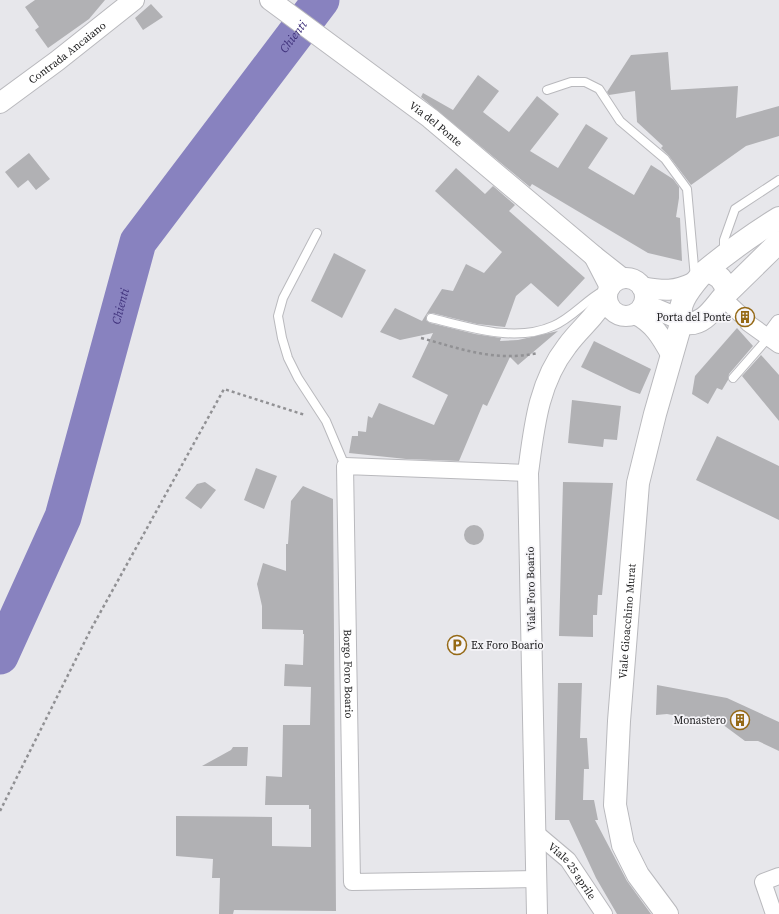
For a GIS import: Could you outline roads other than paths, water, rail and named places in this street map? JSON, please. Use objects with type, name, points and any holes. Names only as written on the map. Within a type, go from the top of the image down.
[{"type":"main road","name":"Viale Gioacchino Murat","points":[[667,914],[638,875],[623,845],[615,805],[619,721],[638,483],[682,320],[681,306],[700,277],[724,255],[779,218]]},
{"type":"main road","points":[[682,320],[689,323],[698,322],[706,317],[724,296],[779,242]]},
{"type":"main road","points":[[700,277],[709,271],[718,276],[726,288],[724,296]]},
{"type":"street","name":"Contrada Ancaiano","points":[[0,103],[57,61],[134,0]]},
{"type":"street","name":"Via del Ponte","points":[[270,0],[430,118],[594,256],[612,288]]},
{"type":"street","points":[[642,287],[666,291],[681,289],[700,277]]},
{"type":"street","points":[[632,311],[645,296],[642,287],[633,279],[612,288],[610,307],[632,311],[648,321],[658,331],[672,356]]},
{"type":"street","name":"Viale Foro Boario","points":[[537,914],[528,473],[538,406],[550,374],[567,345],[599,311],[612,288]]},
{"type":"street","points":[[724,296],[744,318],[773,342],[779,323]]},
{"type":"street","points":[[632,311],[651,307],[682,320]]},
{"type":"street","name":"Viale Foro Boario","points":[[585,327],[603,318],[632,311]]},
{"type":"street","points":[[345,466],[528,473]]},
{"type":"street","name":"Borgo Foro Boario","points":[[345,466],[352,882],[536,879]]},
{"type":"street","name":"Viale 25 aprile","points":[[536,833],[568,860],[604,914]]},
{"type":"street","points":[[774,914],[763,882],[779,876]]},
{"type":"lane","points":[[547,90],[571,82],[585,82],[598,89],[620,121],[665,158],[687,189],[700,277]]},
{"type":"lane","points":[[724,255],[724,240],[735,209],[779,180]]},
{"type":"lane","points":[[317,233],[283,298],[278,316],[282,338],[288,358],[298,378],[326,422],[345,466]]},
{"type":"lane","points":[[431,318],[504,333],[538,332],[554,326],[602,291],[612,288]]},
{"type":"lane","points":[[733,378],[773,342]]},
{"type":"waterway","name":"Chienti","points":[[0,656],[63,517],[138,242],[321,0]]},
{"type":"place","name":"Porta del Ponte","points":[[745,317]]},
{"type":"place","name":"Ex Foro Boario","points":[[457,645]]},
{"type":"place","name":"Monastero","points":[[740,720]]}]
